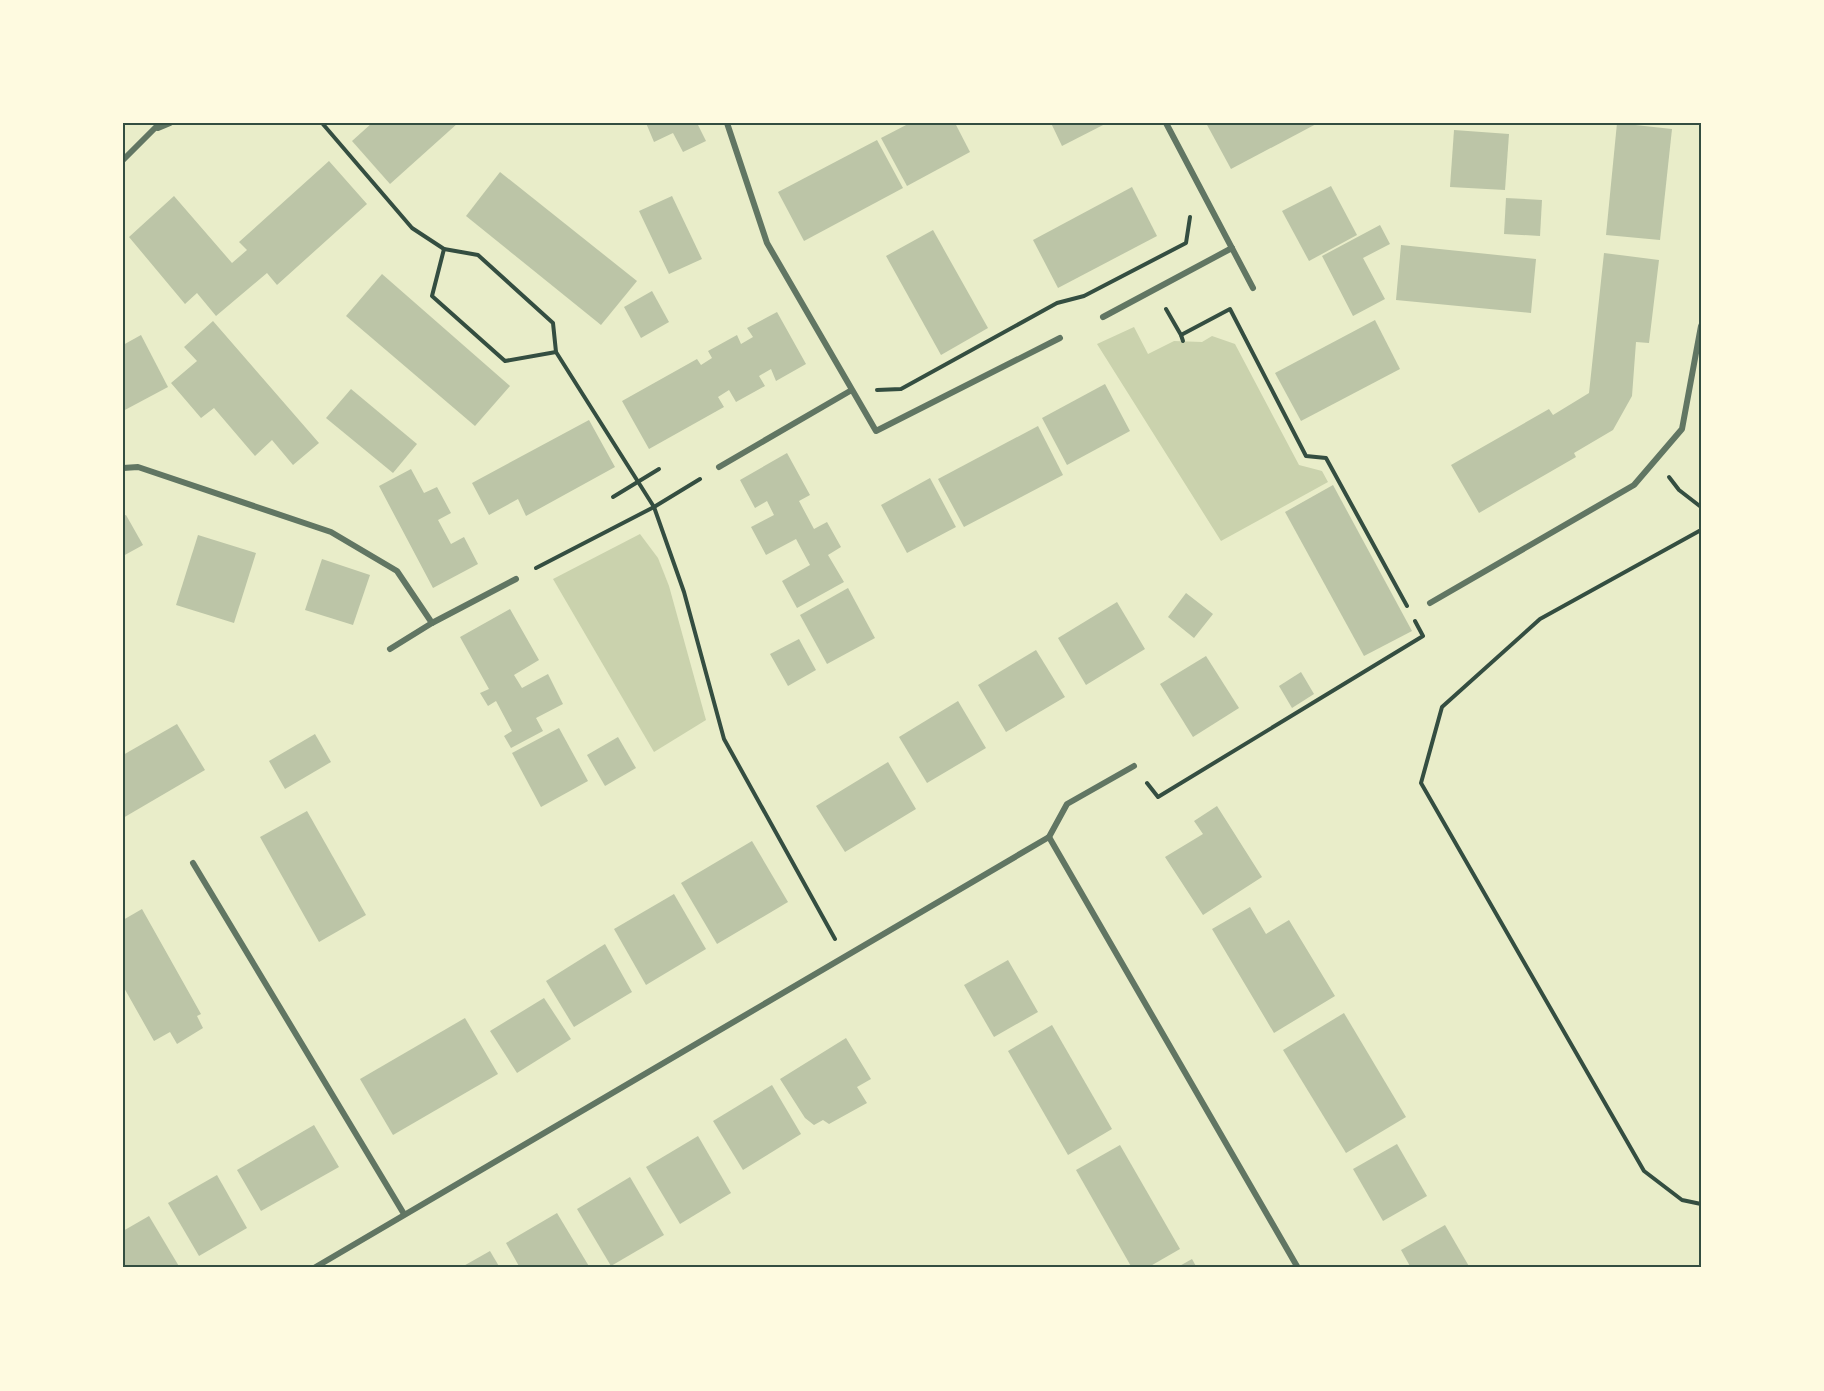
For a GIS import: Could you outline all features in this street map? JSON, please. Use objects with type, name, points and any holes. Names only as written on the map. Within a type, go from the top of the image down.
[{"type":"street","points":[[123,160],[159,126],[170,123]]},
{"type":"street","points":[[727,123],[767,243],[850,391],[876,431],[1059,338]]},
{"type":"street","points":[[1166,123],[1253,288]]},
{"type":"street","points":[[1102,317],[1232,248]]},
{"type":"street","points":[[1430,603],[1634,484],[1682,429],[1701,326]]},
{"type":"street","points":[[719,467],[850,391]]},
{"type":"street","points":[[123,468],[138,467],[332,532],[397,571],[432,623]]},
{"type":"street","points":[[390,649],[432,623],[516,579]]},
{"type":"street","points":[[314,1268],[844,955],[1049,837],[1067,804],[1134,766]]},
{"type":"street","points":[[1049,837],[1298,1268]]},
{"type":"street","points":[[193,863],[404,1214]]},
{"type":"path","points":[[322,123],[412,228],[444,249],[478,255],[553,322],[556,352],[654,507],[684,592],[724,739],[844,955]]},
{"type":"path","points":[[850,391],[901,389],[1057,303],[1084,296],[1186,243],[1190,217],[1185,207]]},
{"type":"path","points":[[444,249],[432,296],[506,361],[556,352]]},
{"type":"path","points":[[1143,266],[1183,341]]},
{"type":"path","points":[[1134,766],[1158,797],[1423,636],[1326,458],[1306,456],[1230,309],[1181,335]]},
{"type":"path","points":[[516,579],[654,507],[719,467]]},
{"type":"path","points":[[613,497],[659,469]]},
{"type":"path","points":[[1680,490],[1701,507]]},
{"type":"path","points":[[1701,530],[1540,619],[1442,707],[1421,783],[1644,1172],[1682,1200],[1701,1204]]},
{"type":"green space","points":[[1134,327],[1148,354],[1174,341],[1202,342],[1212,336],[1235,344],[1299,465],[1322,471],[1328,482],[1221,541],[1097,344]]},
{"type":"green space","points":[[640,534],[658,558],[669,586],[706,720],[654,752],[553,579]]},
{"type":"building","points":[[372,123],[458,123],[390,184],[352,141]]},
{"type":"building","points":[[646,123],[697,123],[706,141],[683,152],[673,133],[654,142]]},
{"type":"building","points":[[910,123],[955,123],[970,152],[907,186],[881,138]]},
{"type":"building","points":[[1051,123],[1107,123],[1062,146]]},
{"type":"building","points":[[1206,123],[1318,123],[1231,169]]},
{"type":"building","points":[[1617,123],[1672,129],[1660,240],[1606,235]]},
{"type":"building","points":[[1454,130],[1509,134],[1505,190],[1450,187]]},
{"type":"building","points":[[877,140],[903,188],[804,241],[778,192]]},
{"type":"building","points":[[329,161],[367,204],[277,285],[267,273],[216,316],[197,293],[185,304],[129,237],[174,196],[232,263],[247,250],[239,242]]},
{"type":"building","points":[[500,172],[637,281],[601,325],[466,216]]},
{"type":"building","points":[[1331,186],[1357,235],[1309,261],[1282,211]]},
{"type":"building","points":[[1132,187],[1157,236],[1058,288],[1033,240]]},
{"type":"building","points":[[672,196],[702,259],[669,274],[639,211]]},
{"type":"building","points":[[1506,198],[1542,200],[1540,236],[1504,234]]},
{"type":"building","points":[[1380,225],[1390,244],[1363,258],[1385,299],[1353,316],[1322,256]]},
{"type":"building","points":[[933,230],[988,328],[941,355],[886,256]]},
{"type":"building","points":[[1401,245],[1536,259],[1531,313],[1396,300]]},
{"type":"building","points":[[1604,253],[1659,260],[1649,343],[1636,342],[1632,396],[1613,430],[1574,453],[1576,457],[1479,513],[1451,465],[1549,409],[1553,415],[1589,393]]},
{"type":"building","points":[[382,274],[510,386],[475,426],[346,316]]},
{"type":"building","points":[[652,291],[669,322],[641,338],[624,307]]},
{"type":"building","points":[[777,312],[806,364],[776,381],[771,369],[759,376],[765,386],[736,402],[729,390],[718,397],[724,407],[649,449],[622,401],[697,359],[701,365],[712,358],[708,351],[737,335],[741,344],[753,337],[747,328]]},
{"type":"building","points":[[1375,320],[1400,369],[1301,421],[1275,373]]},
{"type":"building","points":[[213,321],[319,443],[293,465],[272,440],[255,456],[214,408],[201,418],[171,383],[197,361],[184,347]]},
{"type":"building","points":[[141,335],[168,387],[123,411],[123,345]]},
{"type":"building","points":[[1105,384],[1130,431],[1067,465],[1042,418]]},
{"type":"building","points":[[351,389],[417,444],[393,473],[326,418]]},
{"type":"building","points":[[589,420],[615,467],[526,516],[518,499],[489,515],[472,483]]},
{"type":"building","points":[[1038,426],[1063,475],[964,527],[938,479]]},
{"type":"building","points":[[787,453],[810,495],[799,501],[814,529],[827,522],[841,547],[828,555],[844,582],[797,608],[782,581],[810,565],[796,539],[766,555],[751,527],[774,515],[767,501],[755,508],[740,480]]},
{"type":"building","points":[[411,469],[424,493],[437,487],[451,513],[438,520],[451,544],[464,537],[478,564],[433,588],[379,486]]},
{"type":"building","points":[[930,478],[956,527],[907,553],[881,505]]},
{"type":"building","points":[[1333,485],[1412,631],[1364,656],[1285,512]]},
{"type":"building","points":[[126,515],[143,545],[123,556],[123,516]]},
{"type":"building","points":[[198,535],[256,553],[234,623],[176,605]]},
{"type":"building","points":[[322,559],[370,575],[353,625],[305,610]]},
{"type":"building","points":[[848,588],[875,638],[827,664],[800,615]]},
{"type":"building","points":[[1186,593],[1213,614],[1194,638],[1168,617]]},
{"type":"building","points":[[1117,602],[1145,649],[1086,685],[1058,638]]},
{"type":"building","points":[[510,609],[539,660],[514,675],[522,688],[548,674],[563,704],[536,718],[543,731],[511,748],[504,736],[512,731],[496,701],[488,706],[480,693],[489,689],[460,637]]},
{"type":"building","points":[[799,639],[816,670],[788,686],[770,654]]},
{"type":"building","points":[[1036,650],[1065,697],[1006,732],[978,685]]},
{"type":"building","points":[[1206,656],[1239,708],[1193,737],[1160,684]]},
{"type":"building","points":[[1301,672],[1314,694],[1292,708],[1279,686]]},
{"type":"building","points":[[958,701],[986,748],[927,783],[899,737]]},
{"type":"building","points":[[177,724],[205,770],[123,818],[123,755]]},
{"type":"building","points":[[559,728],[588,781],[541,807],[512,753]]},
{"type":"building","points":[[315,734],[331,762],[285,789],[269,761]]},
{"type":"building","points":[[618,737],[636,768],[605,786],[587,755]]},
{"type":"building","points":[[888,762],[916,809],[845,852],[816,806]]},
{"type":"building","points":[[1217,806],[1262,877],[1203,915],[1165,857],[1203,834],[1194,821]]},
{"type":"building","points":[[307,811],[366,915],[319,942],[260,837]]},
{"type":"building","points":[[752,841],[788,902],[717,944],[681,883]]},
{"type":"building","points":[[674,894],[706,949],[646,985],[614,929]]},
{"type":"building","points":[[1250,907],[1266,934],[1289,920],[1335,996],[1274,1033],[1212,929]]},
{"type":"building","points":[[142,909],[201,1014],[197,1016],[203,1028],[177,1044],[170,1032],[154,1041],[123,986],[123,920]]},
{"type":"building","points":[[605,944],[632,992],[574,1027],[546,981]]},
{"type":"building","points":[[1008,960],[1038,1012],[994,1037],[964,985]]},
{"type":"building","points":[[544,998],[571,1039],[517,1073],[490,1031]]},
{"type":"building","points":[[1344,1013],[1406,1117],[1346,1153],[1283,1050]]},
{"type":"building","points":[[465,1018],[498,1074],[393,1135],[360,1079]]},
{"type":"building","points":[[1052,1025],[1112,1129],[1068,1155],[1008,1051]]},
{"type":"building","points":[[846,1038],[871,1079],[857,1087],[867,1103],[829,1124],[823,1120],[814,1125],[805,1118],[780,1079]]},
{"type":"building","points":[[772,1085],[801,1134],[743,1170],[713,1121]]},
{"type":"building","points":[[314,1125],[339,1167],[261,1211],[237,1170]]},
{"type":"building","points":[[698,1136],[731,1193],[680,1224],[646,1167]]},
{"type":"building","points":[[1397,1144],[1427,1196],[1383,1221],[1353,1169]]},
{"type":"building","points":[[1120,1145],[1180,1249],[1147,1268],[1132,1268],[1076,1170]]},
{"type":"building","points":[[217,1175],[247,1228],[199,1256],[168,1203]]},
{"type":"building","points":[[630,1177],[664,1235],[611,1266],[577,1209]]},
{"type":"building","points":[[557,1213],[590,1268],[520,1268],[506,1243]]},
{"type":"building","points":[[149,1216],[180,1268],[123,1268],[123,1231]]},
{"type":"building","points":[[1445,1225],[1470,1268],[1411,1268],[1401,1250]]},
{"type":"building","points":[[490,1251],[500,1268],[460,1268]]},
{"type":"building","points":[[1192,1259],[1197,1268],[1176,1268]]}]
